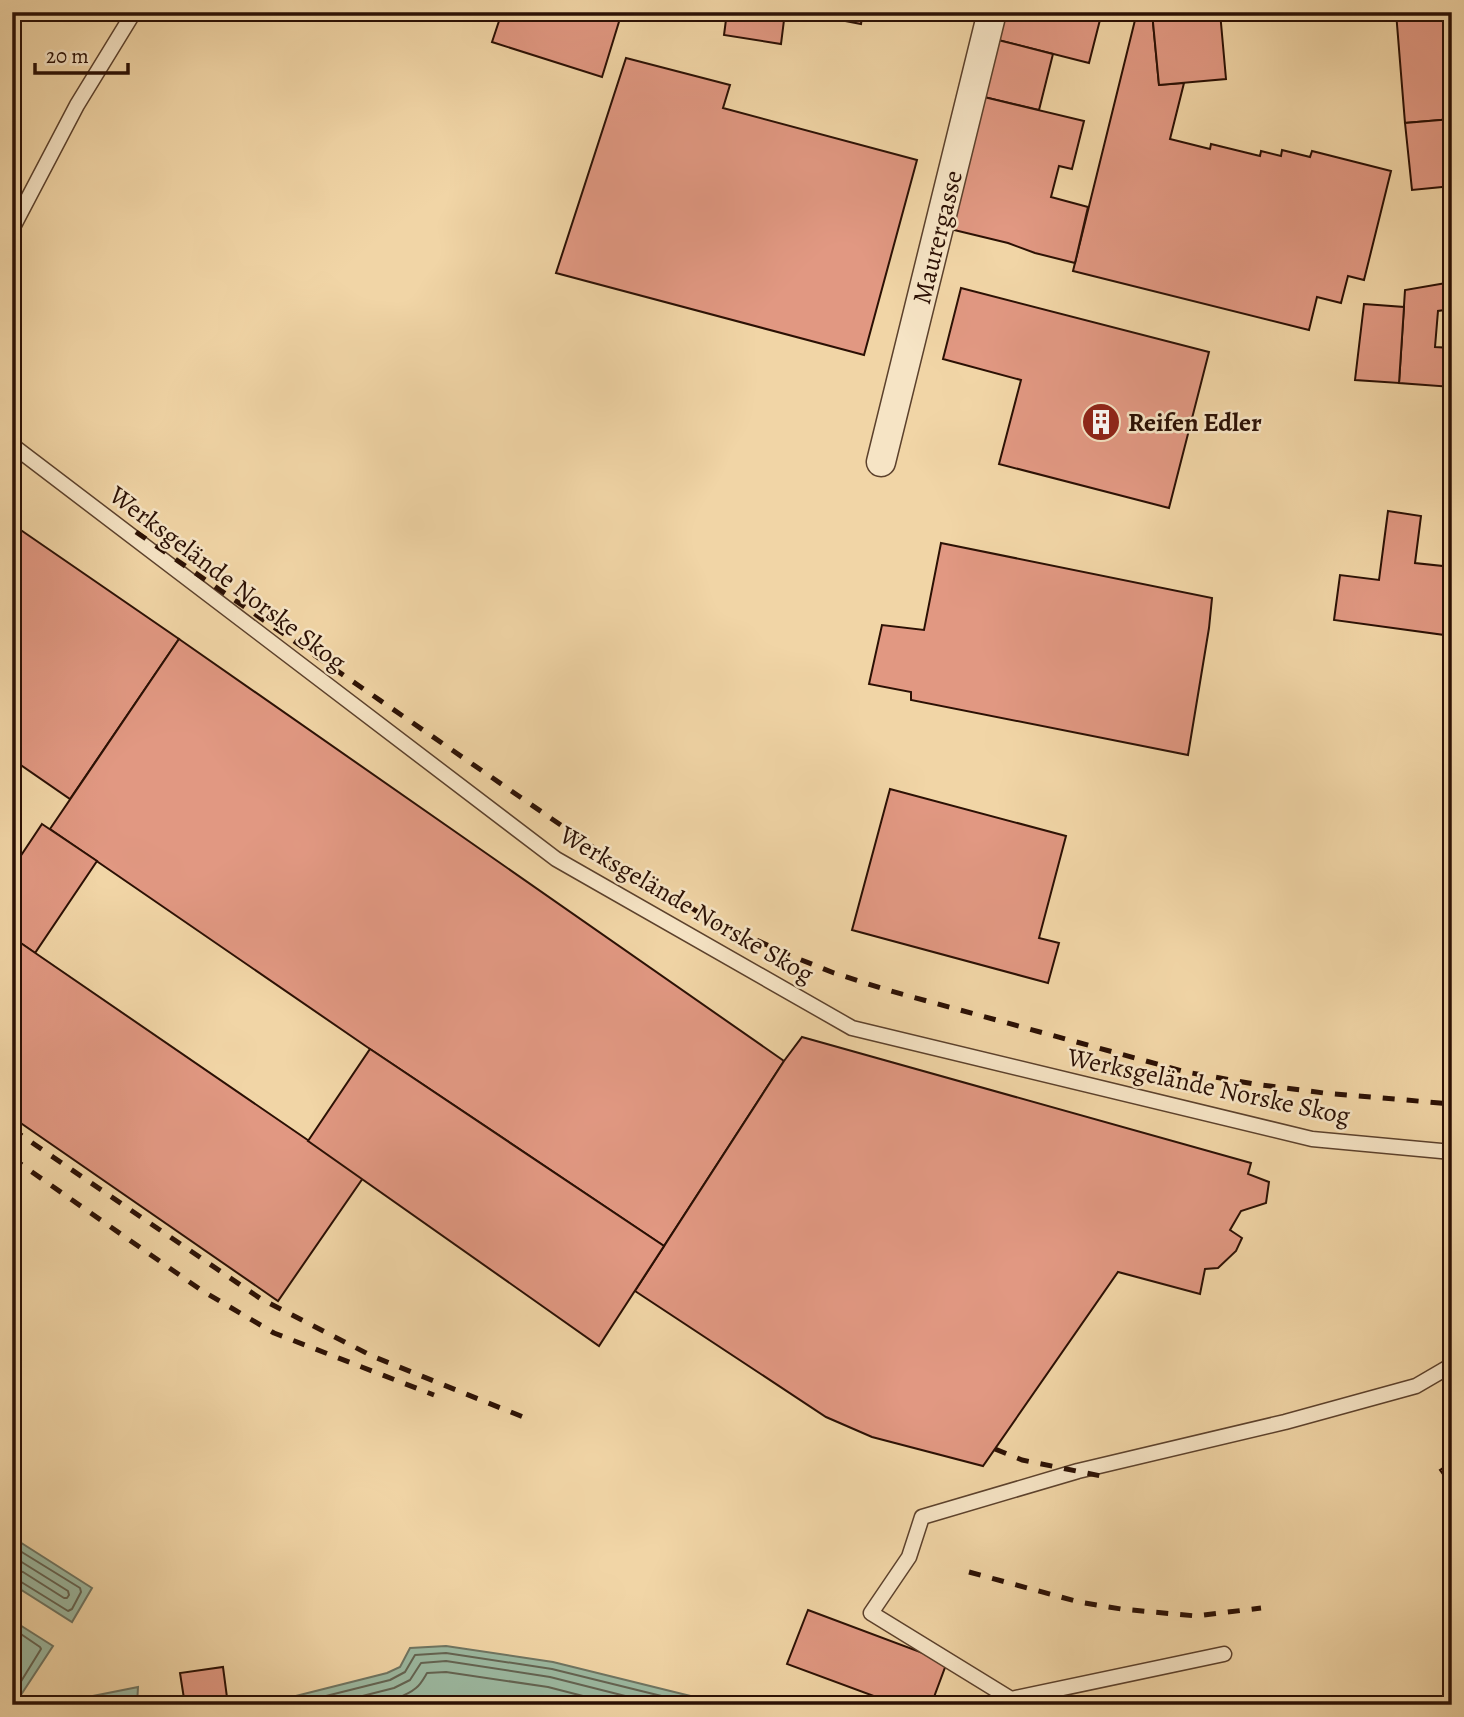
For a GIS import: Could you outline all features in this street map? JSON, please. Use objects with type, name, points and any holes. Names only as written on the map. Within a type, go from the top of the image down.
[{"type":"street","name":"Maurergasse","points":[[881,462],[992,12]]},
{"type":"lane","points":[[12,229],[77,105],[134,12]]},
{"type":"lane","name":"Werksgelände Norske Skog","points":[[12,445],[556,859],[852,1028],[1311,1139],[1452,1152]]},
{"type":"lane","points":[[1224,1654],[1011,1699],[870,1613],[909,1557],[922,1517],[1078,1471],[1285,1422],[1416,1386],[1452,1365]]},
{"type":"water","points":[[12,1537],[92,1588],[72,1622],[12,1584]]},
{"type":"water","points":[[12,1620],[53,1646],[15,1704],[12,1701]]},
{"type":"water","points":[[446,1646],[553,1662],[727,1705],[255,1705],[387,1673],[400,1667],[410,1648]]},
{"type":"water","points":[[138,1687],[137,1705],[83,1705],[93,1696]]},
{"type":"building","points":[[502,12],[622,12],[602,77],[492,42]]},
{"type":"building","points":[[727,12],[785,12],[781,44],[724,35]]},
{"type":"building","points":[[799,12],[863,12],[861,24]]},
{"type":"building","points":[[1005,12],[1102,12],[1089,63],[998,40]]},
{"type":"building","points":[[1137,12],[1152,12],[1159,85],[1184,83],[1170,139],[1210,149],[1211,144],[1260,156],[1261,151],[1281,156],[1282,150],[1310,157],[1312,151],[1391,171],[1364,280],[1348,276],[1341,303],[1317,297],[1309,330],[1073,271]]},
{"type":"building","points":[[1152,12],[1220,12],[1226,79],[1159,85]]},
{"type":"building","points":[[1396,12],[1452,12],[1452,119],[1405,123]]},
{"type":"building","points":[[998,40],[1053,54],[1039,110],[984,97]]},
{"type":"building","points":[[626,58],[730,85],[723,108],[917,160],[864,355],[556,273]]},
{"type":"building","points":[[984,97],[1084,121],[1072,169],[1059,166],[1051,197],[1088,207],[1075,263],[950,229]]},
{"type":"building","points":[[1452,119],[1452,186],[1412,190],[1405,123]]},
{"type":"building","points":[[1452,282],[1452,309],[1438,311],[1435,347],[1452,348],[1452,387],[1399,383],[1405,290]]},
{"type":"building","name":"Reifen Edler","points":[[961,288],[1209,352],[1169,508],[999,464],[1021,380],[943,359]]},
{"type":"building","points":[[1364,304],[1404,307],[1399,383],[1355,380]]},
{"type":"building","points":[[1388,511],[1421,516],[1415,563],[1452,567],[1452,636],[1334,620],[1340,575],[1379,580]]},
{"type":"building","points":[[12,524],[179,639],[70,799],[12,759]]},
{"type":"building","points":[[941,543],[1212,598],[1188,755],[911,700],[911,692],[869,684],[882,625],[924,630]]},
{"type":"building","points":[[179,639],[784,1061],[664,1246],[370,1049],[50,829]]},
{"type":"building","points":[[890,789],[1066,836],[1039,938],[1059,943],[1048,983],[852,930]]},
{"type":"building","points":[[42,824],[97,861],[35,953],[12,937],[12,869]]},
{"type":"building","points":[[12,937],[363,1178],[278,1301],[12,1117]]},
{"type":"building","points":[[802,1037],[1251,1163],[1248,1174],[1269,1182],[1266,1203],[1241,1211],[1230,1230],[1242,1238],[1236,1251],[1218,1268],[1205,1269],[1200,1294],[1118,1272],[983,1466],[872,1437],[826,1417],[635,1291]]},
{"type":"building","points":[[370,1049],[664,1246],[599,1346],[308,1141]]},
{"type":"building","points":[[1452,1462],[1452,1487],[1440,1470]]},
{"type":"building","points":[[808,1610],[947,1662],[931,1705],[898,1705],[787,1664]]},
{"type":"building","points":[[223,1667],[228,1705],[185,1705],[180,1673]]},
{"type":"railway","points":[[136,532],[610,859],[708,918],[789,955],[887,990],[1186,1072],[1324,1093],[1452,1104]]},
{"type":"railway","points":[[12,1129],[261,1299],[372,1356],[533,1421]]},
{"type":"railway","points":[[12,1158],[201,1290],[274,1333],[434,1395]]},
{"type":"railway","points":[[995,1449],[1022,1460],[1101,1476]]},
{"type":"railway","points":[[969,1572],[1079,1602],[1121,1609],[1196,1616],[1261,1608]]},
{"type":"place","name":"Reifen Edler","points":[[1101,422]]}]
